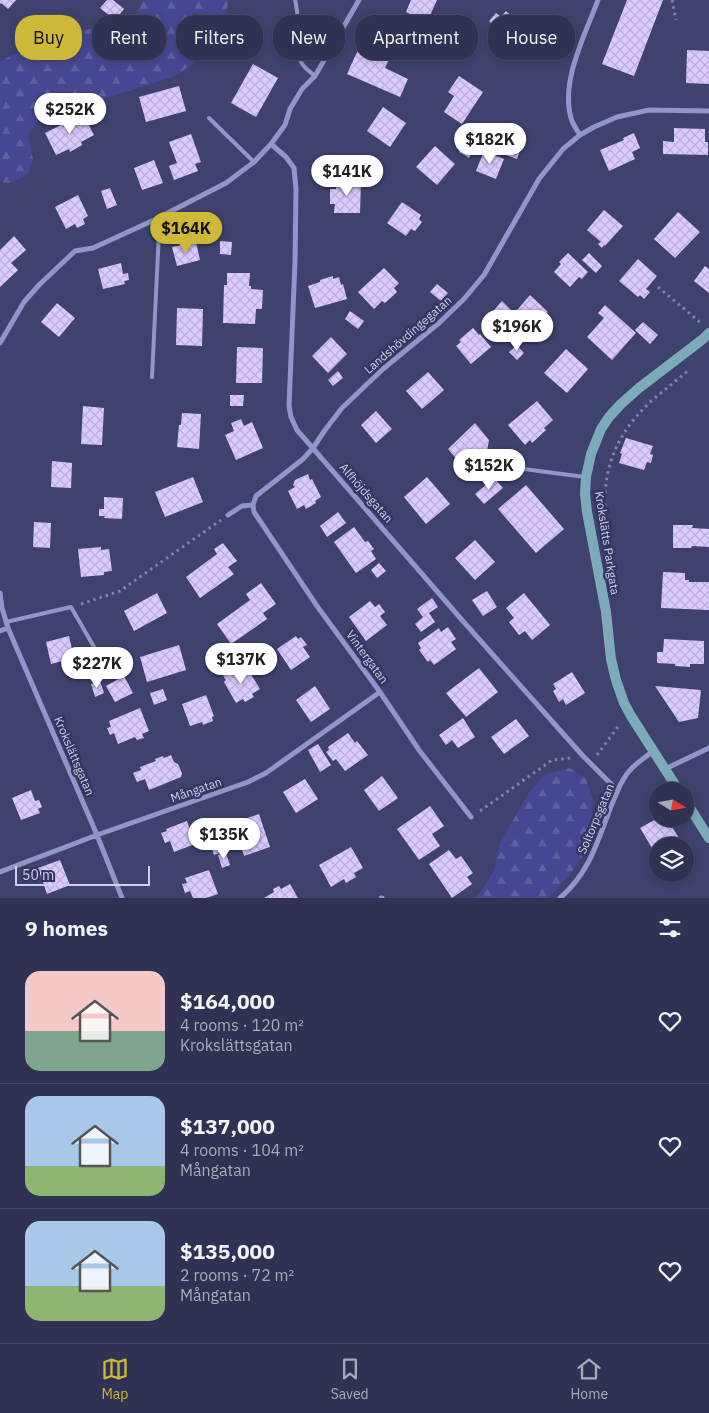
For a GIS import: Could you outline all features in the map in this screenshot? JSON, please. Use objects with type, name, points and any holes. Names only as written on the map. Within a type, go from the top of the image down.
[{"type":"street","points":[[0,342],[24,302],[39,285],[76,251],[94,248],[154,220],[226,182],[254,162],[285,125],[290,109],[302,89],[315,76],[360,0]]},
{"type":"street","points":[[580,135],[572,121],[568,87],[598,0]]},
{"type":"street","name":"Landshövdingegatan","points":[[228,516],[242,506],[253,505],[256,496],[303,459],[342,408],[383,369],[439,323],[464,299],[484,275],[539,179],[563,150],[580,135],[617,118],[649,110],[709,111]]},
{"type":"street","name":"Alfhöjdsgatan","points":[[271,144],[286,157],[294,168],[296,230],[289,406],[291,417],[297,430],[583,756],[618,790]]},
{"type":"street","name":"Krokslätts Parkgata","points":[[673,782],[624,703],[616,680],[611,659],[606,612],[587,512],[586,477],[591,454],[609,417],[633,393],[709,333]]},
{"type":"street","name":"Vintergatan","points":[[253,505],[254,512],[276,547],[380,692],[418,750],[471,817]]},
{"type":"street","name":"Krokslättsgatan","points":[[0,593],[8,628],[122,898]]},
{"type":"street","points":[[0,631],[8,628]]},
{"type":"street","name":"Mångatan","points":[[0,872],[97,835],[248,782],[266,773],[380,692]]},
{"type":"street","points":[[665,769],[709,748]]},
{"type":"street","name":"Soltorpsgatan","points":[[560,898],[587,866],[618,790],[632,769],[653,751]]},
{"type":"street","points":[[694,814],[709,838]]},
{"type":"lane","points":[[295,0],[298,10],[299,54],[302,64],[315,76]]},
{"type":"lane","points":[[209,118],[254,162]]},
{"type":"lane","points":[[152,377],[158,232],[154,220]]},
{"type":"lane","points":[[508,467],[586,477]]},
{"type":"lane","points":[[6,622],[71,607],[102,661]]},
{"type":"path","points":[[672,0],[676,20]]},
{"type":"path","points":[[658,287],[702,324]]},
{"type":"path","points":[[607,536],[604,513],[604,488],[616,448],[629,426],[649,404],[691,367]]},
{"type":"path","points":[[71,607],[120,591],[228,516]]},
{"type":"path","points":[[592,766],[596,756],[620,723]]},
{"type":"path","points":[[471,817],[552,760],[583,756]]},
{"type":"green space","points":[[144,0],[228,0],[226,15],[176,15],[176,60],[199,60],[175,76],[93,102],[59,109],[39,120],[28,134],[33,159],[28,174],[11,183],[0,182],[0,61],[15,54],[15,60],[82,60],[82,30],[92,29],[92,60],[166,60],[166,15],[134,15]]},
{"type":"green space","points":[[570,768],[586,779],[593,800],[591,830],[585,852],[570,874],[549,898],[474,898],[480,893],[493,872],[501,841],[530,791],[546,774]]},
{"type":"building","points":[[0,0],[16,0],[8,9],[0,4]]},
{"type":"building","points":[[107,0],[113,0],[124,9],[119,15],[109,15],[100,8]]},
{"type":"building","points":[[411,0],[437,0],[430,15],[412,15],[406,12]]},
{"type":"building","points":[[627,0],[663,0],[634,76],[602,64]]},
{"type":"building","points":[[687,50],[709,51],[709,84],[686,83]]},
{"type":"building","points":[[355,56],[355,60],[389,60],[385,68],[408,79],[400,97],[347,74]]},
{"type":"building","points":[[253,64],[278,78],[256,117],[231,103]]},
{"type":"building","points":[[459,76],[483,92],[462,124],[444,112],[454,96],[448,92]]},
{"type":"building","points":[[179,86],[186,111],[146,122],[139,97]]},
{"type":"building","points":[[383,107],[406,123],[390,147],[367,131]]},
{"type":"building","points":[[83,114],[94,135],[81,142],[82,145],[70,152],[69,149],[56,155],[45,133]]},
{"type":"building","points":[[674,128],[705,129],[708,155],[663,154],[663,141],[674,142]]},
{"type":"building","points":[[634,133],[640,148],[632,152],[635,159],[609,171],[600,150],[624,140],[623,138]]},
{"type":"building","points":[[191,134],[201,162],[195,164],[198,171],[174,180],[169,166],[177,163],[169,142]]},
{"type":"building","points":[[506,136],[523,142],[517,159],[500,153]]},
{"type":"building","points":[[465,142],[475,147],[469,158],[459,152]]},
{"type":"building","points":[[435,146],[455,164],[437,185],[416,167]]},
{"type":"building","points":[[484,151],[504,159],[496,179],[476,171]]},
{"type":"building","points":[[154,160],[163,183],[142,190],[134,168]]},
{"type":"building","points":[[336,180],[361,180],[360,213],[334,213],[335,204],[330,204],[330,189],[336,189]]},
{"type":"building","points":[[110,188],[117,205],[107,209],[101,191]]},
{"type":"building","points":[[78,195],[88,216],[83,219],[85,224],[77,228],[75,224],[66,229],[55,207]]},
{"type":"building","points":[[402,202],[421,215],[419,219],[422,222],[415,231],[411,229],[406,236],[387,223]]},
{"type":"building","points":[[604,210],[623,226],[602,248],[598,244],[601,242],[587,230]]},
{"type":"building","points":[[678,212],[700,232],[675,258],[654,239]]},
{"type":"building","points":[[14,236],[26,250],[11,263],[18,270],[0,287],[0,250]]},
{"type":"building","points":[[220,241],[232,242],[231,255],[220,254]]},
{"type":"building","points":[[196,242],[200,260],[177,266],[172,247]]},
{"type":"building","points":[[568,253],[588,272],[582,279],[579,277],[570,287],[554,272],[561,264],[559,262]]},
{"type":"building","points":[[589,253],[602,266],[596,273],[582,260]]},
{"type":"building","points":[[638,259],[657,276],[646,289],[650,292],[644,299],[640,295],[638,297],[619,281]]},
{"type":"building","points":[[121,263],[123,274],[128,273],[129,280],[124,281],[125,284],[103,289],[98,269]]},
{"type":"building","points":[[705,266],[709,269],[709,293],[694,281]]},
{"type":"building","points":[[384,268],[399,283],[394,288],[397,292],[385,303],[382,301],[374,309],[358,292]]},
{"type":"building","points":[[227,273],[250,273],[249,286],[251,286],[251,289],[263,290],[262,309],[256,309],[255,324],[223,323],[224,285],[227,285]]},
{"type":"building","points":[[333,276],[333,279],[339,277],[347,299],[315,308],[308,286]]},
{"type":"building","points":[[437,284],[448,293],[441,301],[430,292]]},
{"type":"building","points":[[530,295],[548,312],[530,332],[512,316]]},
{"type":"building","points":[[502,301],[512,311],[498,326],[488,317]]},
{"type":"building","points":[[57,303],[75,318],[59,337],[41,322]]},
{"type":"building","points":[[605,305],[636,333],[612,360],[587,337],[604,318],[598,313]]},
{"type":"building","points":[[177,308],[203,309],[202,346],[176,345]]},
{"type":"building","points":[[350,311],[364,321],[358,329],[345,319]]},
{"type":"building","points":[[643,322],[658,335],[650,344],[635,330]]},
{"type":"building","points":[[473,328],[491,347],[471,364],[456,346],[461,342],[459,340]]},
{"type":"building","points":[[331,337],[347,354],[328,373],[312,356]]},
{"type":"building","points":[[517,345],[524,353],[517,360],[509,352]]},
{"type":"building","points":[[237,347],[263,348],[262,383],[236,383]]},
{"type":"building","points":[[566,349],[588,369],[567,393],[544,373]]},
{"type":"building","points":[[338,371],[343,378],[333,386],[328,380]]},
{"type":"building","points":[[428,372],[444,390],[422,409],[406,391]]},
{"type":"building","points":[[230,395],[244,395],[243,406],[230,406]]},
{"type":"building","points":[[537,401],[553,420],[544,428],[546,430],[532,443],[530,440],[525,445],[508,425]]},
{"type":"building","points":[[83,406],[104,408],[102,445],[81,444]]},
{"type":"building","points":[[376,411],[392,429],[376,443],[361,425]]},
{"type":"building","points":[[182,413],[201,414],[199,449],[177,447]]},
{"type":"building","points":[[241,419],[244,426],[252,422],[263,448],[236,460],[225,435],[234,431],[231,423]]},
{"type":"building","points":[[475,423],[489,440],[486,457],[479,455],[475,459],[470,452],[459,462],[448,449]]},
{"type":"building","points":[[626,438],[653,446],[650,454],[653,455],[651,463],[647,462],[644,470],[619,463],[622,454],[620,453]]},
{"type":"building","points":[[52,461],[72,463],[71,488],[51,487]]},
{"type":"building","points":[[308,474],[321,497],[315,501],[316,503],[306,509],[304,505],[297,509],[288,491],[295,487],[293,485],[295,480]]},
{"type":"building","points":[[193,477],[203,502],[165,517],[155,492]]},
{"type":"building","points":[[427,477],[450,504],[426,524],[404,497]]},
{"type":"building","points":[[494,478],[503,488],[484,504],[475,494]]},
{"type":"building","points":[[526,485],[564,529],[536,553],[498,509]]},
{"type":"building","points":[[104,497],[123,498],[122,519],[99,516],[99,509],[104,509]]},
{"type":"building","points":[[338,512],[346,523],[327,537],[320,526]]},
{"type":"building","points":[[34,522],[51,523],[50,548],[33,547]]},
{"type":"building","points":[[673,525],[693,525],[692,528],[709,529],[709,547],[673,548]]},
{"type":"building","points":[[354,527],[365,542],[368,541],[374,549],[371,551],[376,559],[356,573],[334,542]]},
{"type":"building","points":[[475,540],[495,562],[475,580],[455,558]]},
{"type":"building","points":[[223,543],[237,561],[228,567],[234,574],[200,598],[186,577],[217,554],[214,549]]},
{"type":"building","points":[[101,547],[101,550],[109,549],[112,571],[104,572],[104,575],[81,577],[78,549]]},
{"type":"building","points":[[379,563],[386,571],[377,578],[371,570]]},
{"type":"building","points":[[663,572],[685,573],[685,580],[689,580],[689,582],[709,582],[709,610],[661,608]]},
{"type":"building","points":[[261,583],[276,604],[263,613],[267,619],[231,644],[217,624],[250,600],[246,594]]},
{"type":"building","points":[[487,591],[497,607],[483,616],[472,600]]},
{"type":"building","points":[[157,593],[167,613],[134,631],[124,611]]},
{"type":"building","points":[[524,593],[550,625],[532,640],[525,631],[519,635],[509,622],[514,618],[506,608]]},
{"type":"building","points":[[432,598],[438,607],[429,613],[435,622],[421,632],[415,624],[423,617],[417,609]]},
{"type":"building","points":[[370,601],[375,607],[379,604],[385,612],[380,616],[387,625],[366,641],[349,617]]},
{"type":"building","points":[[448,627],[456,639],[451,642],[456,649],[434,665],[430,660],[428,662],[419,650],[421,648],[418,643],[439,628],[441,632]]},
{"type":"building","points":[[69,636],[74,658],[51,664],[46,642]]},
{"type":"building","points":[[296,636],[298,639],[301,637],[307,645],[303,647],[310,657],[291,670],[277,649]]},
{"type":"building","points":[[664,639],[704,641],[704,664],[690,664],[690,667],[657,663],[657,652],[663,652]]},
{"type":"building","points":[[179,645],[186,670],[147,682],[140,657]]},
{"type":"building","points":[[247,668],[260,689],[252,694],[254,697],[245,702],[243,699],[236,703],[224,682],[226,680],[223,676],[232,670],[235,675]]},
{"type":"building","points":[[479,668],[498,692],[466,717],[446,693]]},
{"type":"building","points":[[572,672],[585,693],[566,705],[563,699],[559,702],[553,691],[556,689],[553,684]]},
{"type":"building","points":[[124,676],[133,693],[115,702],[106,686]]},
{"type":"building","points":[[100,681],[104,693],[95,697],[91,684]]},
{"type":"building","points":[[315,686],[330,709],[311,722],[296,700]]},
{"type":"building","points":[[655,686],[701,690],[698,718],[679,722]]},
{"type":"building","points":[[163,689],[167,700],[154,705],[150,693]]},
{"type":"building","points":[[206,695],[214,716],[212,717],[213,721],[203,725],[202,722],[190,726],[182,704]]},
{"type":"building","points":[[140,708],[149,731],[142,734],[144,738],[137,740],[135,737],[118,744],[114,733],[110,735],[107,728],[111,727],[109,721]]},
{"type":"building","points":[[463,718],[475,737],[458,748],[452,740],[446,745],[439,735]]},
{"type":"building","points":[[516,719],[529,736],[504,754],[491,737]]},
{"type":"building","points":[[348,733],[355,743],[357,741],[368,755],[345,771],[336,759],[333,761],[326,752],[329,750],[328,747]]},
{"type":"building","points":[[318,744],[331,765],[320,772],[308,750]]},
{"type":"building","points":[[171,755],[174,762],[178,764],[182,773],[181,777],[149,790],[145,779],[137,782],[133,773],[141,770],[140,767],[156,761],[155,759]]},
{"type":"building","points":[[382,776],[398,798],[379,811],[364,790]]},
{"type":"building","points":[[305,779],[318,799],[296,813],[283,792]]},
{"type":"building","points":[[31,790],[35,801],[39,800],[42,807],[38,809],[40,813],[21,820],[12,798]]},
{"type":"building","points":[[430,806],[444,826],[432,834],[440,846],[419,860],[397,829]]},
{"type":"building","points":[[259,814],[270,847],[244,856],[233,823]]},
{"type":"building","points":[[187,821],[195,844],[174,852],[170,841],[165,843],[161,833],[167,831],[166,829]]},
{"type":"building","points":[[649,823],[649,828],[673,828],[678,837],[649,837],[649,843],[640,828]]},
{"type":"building","points":[[220,840],[224,852],[214,855],[210,843]]},
{"type":"building","points":[[351,847],[363,868],[354,873],[356,877],[346,883],[344,879],[331,887],[319,865]]},
{"type":"building","points":[[449,850],[456,859],[461,856],[473,873],[467,877],[472,884],[452,898],[429,864]]},
{"type":"building","points":[[226,853],[230,865],[222,868],[218,855]]},
{"type":"building","points":[[60,860],[70,885],[47,894],[38,868]]},
{"type":"building","points":[[209,870],[218,894],[206,898],[193,898],[190,891],[185,893],[182,884],[187,883],[185,878]]},
{"type":"building","points":[[290,884],[298,898],[264,898],[274,892],[273,889],[279,886],[281,889]]}]
